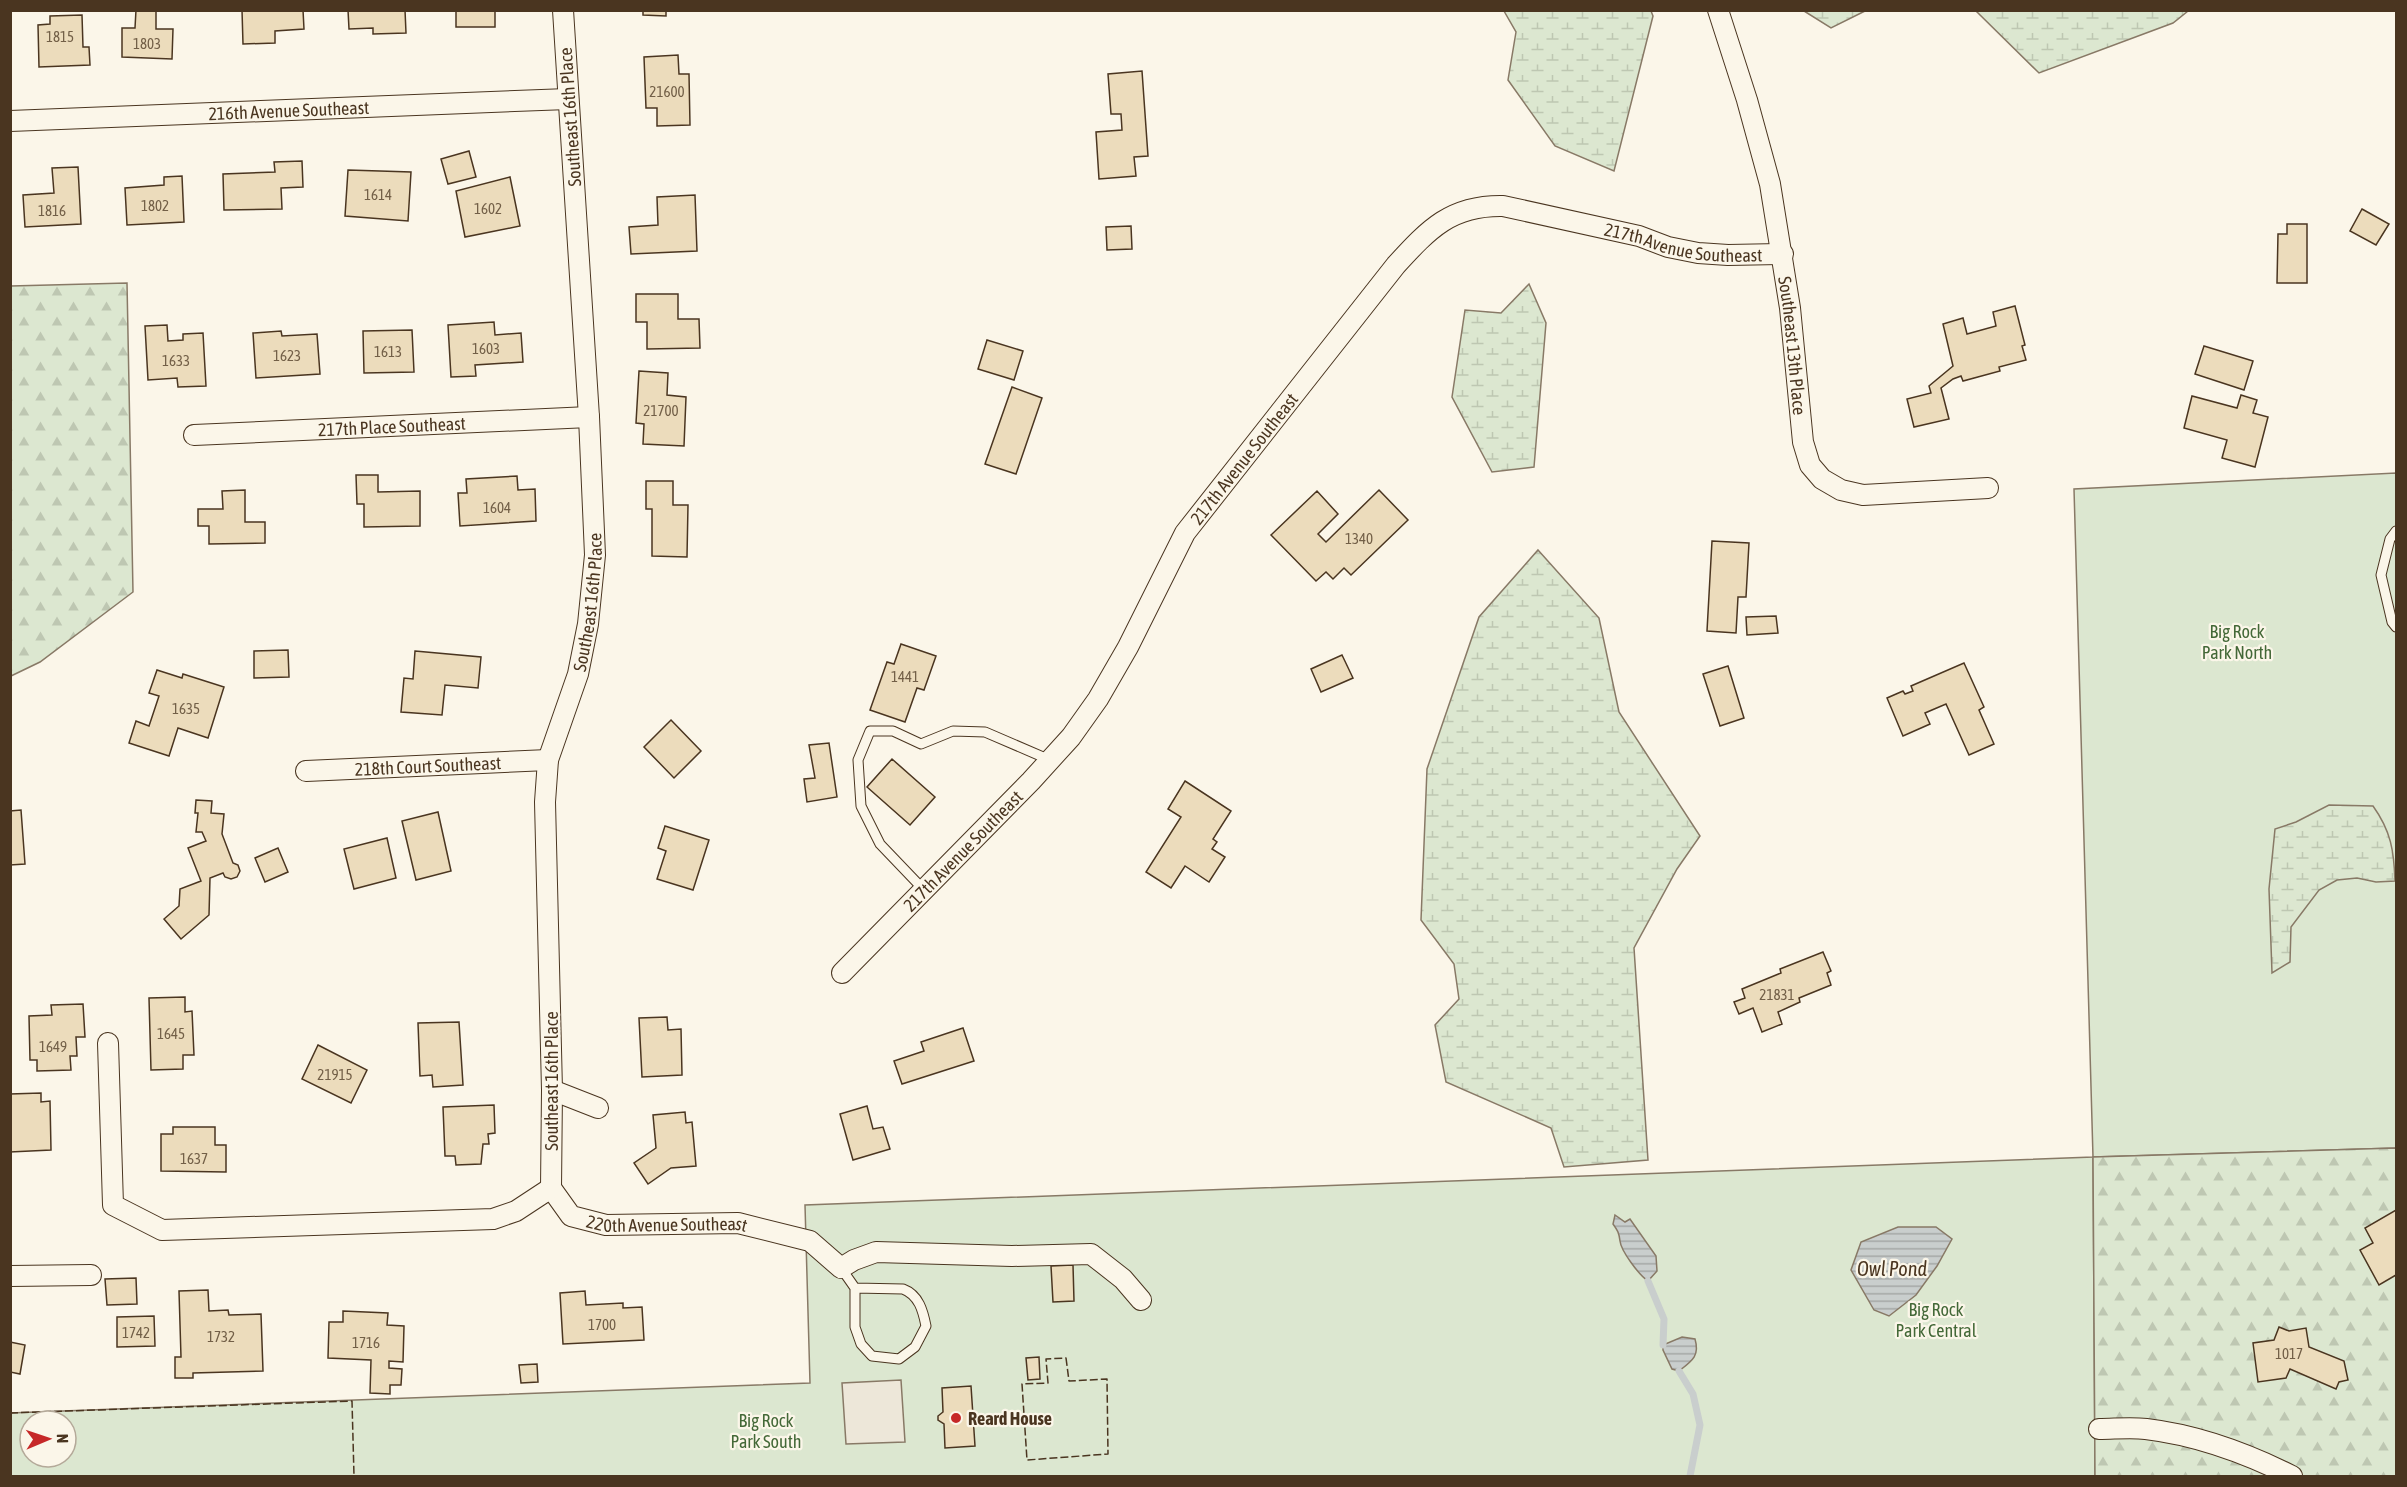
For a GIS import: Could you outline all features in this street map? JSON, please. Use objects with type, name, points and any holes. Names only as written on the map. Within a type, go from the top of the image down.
[{"type":"street","name":"Southeast 16th Place","points":[[551,1188],[552,1090],[545,802],[548,760],[578,674],[588,624],[595,555],[589,417],[563,10]]},
{"type":"street","name":"Southeast 13th Place","points":[[1718,10],[1748,100],[1767,173],[1783,254],[1803,442],[1810,465],[1822,479],[1841,490],[1863,495],[1988,488]]},
{"type":"street","name":"216th Avenue Southeast","points":[[10,121],[568,99]]},
{"type":"street","name":"217th Avenue Southeast","points":[[842,973],[1071,737],[1098,699],[1128,647],[1185,533],[1396,265],[1427,231],[1448,217],[1466,209],[1503,206],[1639,236],[1668,247],[1698,253],[1783,254]]},
{"type":"street","name":"217th Place Southeast","points":[[194,435],[589,417]]},
{"type":"street","name":"218th Court Southeast","points":[[306,771],[548,760]]},
{"type":"street","points":[[108,1043],[113,1205],[162,1230],[254,1229],[493,1219],[516,1210],[551,1188]]},
{"type":"street","points":[[552,1090],[598,1108]]},
{"type":"street","name":"220th Avenue Southeast","points":[[551,1188],[571,1216],[606,1225],[738,1223],[810,1241],[841,1268]]},
{"type":"street","points":[[841,1268],[854,1260],[876,1252],[1012,1256],[1091,1254],[1123,1279],[1141,1300]]},
{"type":"street","points":[[10,1276],[92,1275]]},
{"type":"street","points":[[2099,1429],[2144,1429],[2219,1445],[2258,1459],[2292,1476]]},
{"type":"lane","points":[[2397,531],[2390,539],[2380,575],[2392,622],[2397,627]]},
{"type":"lane","points":[[924,890],[880,844],[861,806],[858,759],[870,731],[893,731],[921,744],[953,731],[985,732],[1050,760]]},
{"type":"lane","points":[[841,1268],[855,1288],[855,1328],[861,1344],[872,1356],[899,1359],[915,1347],[926,1326],[922,1308],[909,1292],[903,1289],[855,1288]]},
{"type":"green space","points":[[1804,10],[1865,11],[1831,28]]},
{"type":"green space","points":[[1504,11],[1651,11],[1653,16],[1614,171],[1555,146],[1508,80],[1516,32]]},
{"type":"green space","points":[[1976,11],[2188,11],[2173,23],[2039,73]]},
{"type":"green space","points":[[127,283],[133,592],[40,662],[11,676],[11,286]]},
{"type":"green space","points":[[1529,284],[1546,323],[1534,467],[1492,472],[1452,397],[1465,310],[1501,313]]},
{"type":"green space","name":"Big Rock Park North","points":[[2396,473],[2396,1148],[2093,1157],[2074,489]]},
{"type":"green space","points":[[1538,550],[1599,618],[1619,712],[1700,836],[1677,869],[1634,948],[1648,1160],[1564,1167],[1551,1128],[1446,1082],[1435,1025],[1459,999],[1454,964],[1421,920],[1427,769],[1479,617]]},
{"type":"green space","points":[[2329,805],[2373,806],[2388,833],[2394,860],[2395,881],[2376,882],[2357,878],[2337,880],[2319,890],[2291,927],[2290,962],[2272,973],[2269,889],[2275,829],[2296,822]]},
{"type":"green space","points":[[2396,1148],[2396,1476],[2095,1476],[2093,1157]]},
{"type":"green space","name":"Big Rock Park Central","points":[[2093,1157],[2095,1476],[11,1476],[10,1413],[18,1413],[18,1469],[78,1469],[78,1410],[810,1383],[805,1205]]},
{"type":"shaded area","points":[[901,1380],[905,1442],[846,1444],[842,1383]]},
{"type":"water","points":[[1615,1215],[1625,1222],[1630,1219],[1656,1256],[1657,1271],[1648,1281],[1635,1268],[1621,1245],[1618,1232],[1613,1224]]},
{"type":"water","name":"Owl Pond","points":[[1898,1227],[1936,1227],[1952,1239],[1937,1266],[1916,1295],[1889,1316],[1874,1310],[1851,1270],[1861,1242]]},
{"type":"water","points":[[1682,1337],[1695,1339],[1696,1354],[1679,1371],[1672,1369],[1663,1345]]},
{"type":"building","points":[[136,10],[156,10],[156,29],[173,29],[172,59],[122,57],[122,28],[135,28]]},
{"type":"building","points":[[242,10],[303,10],[304,29],[275,31],[275,43],[243,44]]},
{"type":"building","points":[[348,10],[405,10],[406,33],[373,34],[373,28],[349,29]]},
{"type":"building","points":[[456,10],[495,10],[495,27],[456,27]]},
{"type":"building","points":[[643,10],[666,10],[666,16],[643,15]]},
{"type":"building","points":[[82,15],[83,47],[89,47],[90,65],[39,67],[38,25],[50,24],[50,16]]},
{"type":"building","points":[[678,55],[679,74],[689,74],[690,125],[657,126],[657,108],[646,108],[644,57]]},
{"type":"building","points":[[1142,71],[1148,156],[1134,157],[1136,176],[1099,179],[1096,132],[1122,130],[1121,114],[1111,114],[1108,74]]},
{"type":"building","points":[[469,151],[476,177],[448,184],[441,159]]},
{"type":"building","points":[[302,161],[303,187],[281,188],[282,209],[224,210],[223,174],[275,172],[274,162]]},
{"type":"building","points":[[78,167],[81,224],[25,227],[23,195],[54,193],[52,168]]},
{"type":"building","points":[[348,170],[411,172],[408,221],[345,216]]},
{"type":"building","points":[[182,176],[184,222],[127,225],[125,188],[164,185],[164,177]]},
{"type":"building","points":[[510,177],[520,226],[465,237],[456,191]]},
{"type":"building","points":[[695,195],[697,251],[631,254],[629,227],[658,225],[657,197]]},
{"type":"building","points":[[2362,209],[2389,224],[2376,245],[2350,231]]},
{"type":"building","points":[[2287,224],[2307,224],[2307,283],[2277,283],[2278,234],[2287,234]]},
{"type":"building","points":[[1131,226],[1132,249],[1107,250],[1106,227]]},
{"type":"building","points":[[636,294],[678,294],[678,319],[699,319],[700,348],[647,349],[647,322],[636,322]]},
{"type":"building","points":[[2015,306],[2025,345],[2022,346],[2026,360],[1999,367],[2000,371],[1963,381],[1961,376],[1953,379],[1941,388],[1949,419],[1914,427],[1907,399],[1931,393],[1929,386],[1953,366],[1943,324],[1963,318],[1967,334],[1996,326],[1993,312]]},
{"type":"building","points":[[494,322],[495,335],[521,333],[523,362],[475,365],[476,376],[451,377],[448,325]]},
{"type":"building","points":[[167,325],[168,341],[183,340],[183,334],[203,333],[206,386],[178,387],[177,378],[148,380],[145,326]]},
{"type":"building","points":[[412,330],[414,372],[364,373],[363,331]]},
{"type":"building","points":[[281,331],[282,336],[317,334],[320,374],[256,378],[253,333]]},
{"type":"building","points":[[987,340],[1023,351],[1014,380],[978,369]]},
{"type":"building","points":[[2204,346],[2253,361],[2244,390],[2195,374]]},
{"type":"building","points":[[639,371],[668,373],[667,395],[686,397],[684,446],[643,444],[644,424],[636,423]]},
{"type":"building","points":[[1012,387],[1042,398],[1016,474],[985,464]]},
{"type":"building","points":[[2241,395],[2257,400],[2253,413],[2268,417],[2255,467],[2222,458],[2227,440],[2184,428],[2192,396],[2237,408]]},
{"type":"building","points":[[356,475],[378,475],[378,492],[420,491],[420,526],[364,527],[364,504],[357,504]]},
{"type":"building","points":[[517,476],[518,490],[535,489],[536,521],[460,526],[458,493],[467,493],[466,479]]},
{"type":"building","points":[[646,481],[673,481],[673,505],[688,505],[687,557],[652,556],[652,509],[646,509]]},
{"type":"building","points":[[245,490],[245,522],[265,522],[265,543],[209,544],[209,526],[198,526],[198,509],[223,509],[222,491]]},
{"type":"building","points":[[1379,490],[1408,520],[1351,575],[1344,568],[1333,579],[1326,572],[1316,581],[1271,535],[1317,491],[1338,514],[1318,534],[1326,542]]},
{"type":"building","points":[[1712,541],[1749,543],[1746,597],[1738,597],[1736,633],[1707,631]]},
{"type":"building","points":[[1776,616],[1778,633],[1747,635],[1746,617]]},
{"type":"building","points":[[901,644],[936,656],[924,690],[917,688],[905,722],[870,710],[887,662],[894,664]]},
{"type":"building","points":[[288,650],[289,677],[254,678],[254,651]]},
{"type":"building","points":[[415,651],[481,657],[478,688],[445,685],[442,715],[401,712],[404,678],[413,679]]},
{"type":"building","points":[[1342,655],[1353,678],[1321,692],[1311,669]]},
{"type":"building","points":[[1964,663],[1984,707],[1979,710],[1994,744],[1969,755],[1946,704],[1925,713],[1930,724],[1903,736],[1887,698],[1903,691],[1905,694],[1913,691],[1911,686]]},
{"type":"building","points":[[1728,666],[1744,718],[1720,726],[1703,674]]},
{"type":"building","points":[[157,670],[182,678],[183,674],[224,687],[208,738],[178,728],[169,756],[129,743],[136,721],[149,726],[159,696],[149,693]]},
{"type":"building","points":[[671,720],[701,751],[674,778],[644,747]]},
{"type":"building","points":[[829,743],[837,797],[807,802],[804,779],[815,778],[809,745]]},
{"type":"building","points":[[892,759],[935,797],[910,825],[867,787]]},
{"type":"building","points":[[1185,781],[1231,811],[1213,839],[1217,842],[1212,849],[1225,857],[1209,882],[1185,866],[1171,888],[1146,872],[1181,817],[1168,809]]},
{"type":"building","points":[[196,800],[212,801],[211,813],[224,814],[222,834],[233,863],[238,865],[240,871],[237,877],[231,879],[225,877],[223,873],[210,878],[209,915],[181,939],[164,919],[179,906],[180,889],[201,881],[188,848],[206,841],[202,832],[196,832],[198,813],[195,813]]},
{"type":"building","points":[[21,810],[25,864],[10,865],[10,811]]},
{"type":"building","points":[[438,812],[451,871],[416,880],[402,821]]},
{"type":"building","points":[[665,826],[709,840],[693,890],[657,879],[666,851],[658,848]]},
{"type":"building","points":[[387,838],[396,878],[354,889],[344,849]]},
{"type":"building","points":[[278,848],[288,872],[265,882],[255,858]]},
{"type":"building","points":[[1823,952],[1831,971],[1827,973],[1831,985],[1799,998],[1800,1002],[1778,1012],[1782,1024],[1762,1032],[1753,1008],[1739,1014],[1734,1002],[1745,998],[1742,989],[1781,973],[1780,969]]},
{"type":"building","points":[[185,997],[185,1012],[192,1011],[194,1055],[183,1055],[183,1069],[151,1070],[149,998]]},
{"type":"building","points":[[83,1004],[85,1037],[76,1037],[77,1056],[70,1056],[71,1070],[37,1071],[37,1060],[30,1060],[29,1016],[52,1015],[51,1005]]},
{"type":"building","points":[[667,1017],[668,1030],[681,1029],[682,1075],[642,1077],[639,1018]]},
{"type":"building","points":[[459,1022],[463,1085],[433,1087],[432,1075],[420,1076],[418,1023]]},
{"type":"building","points":[[963,1028],[974,1061],[902,1084],[894,1061],[924,1051],[921,1042]]},
{"type":"building","points":[[318,1045],[367,1070],[351,1103],[302,1079]]},
{"type":"building","points":[[41,1093],[41,1102],[50,1101],[51,1150],[10,1152],[10,1094]]},
{"type":"building","points":[[494,1105],[495,1133],[488,1134],[489,1144],[483,1144],[481,1164],[456,1165],[455,1156],[445,1156],[443,1107]]},
{"type":"building","points":[[867,1106],[873,1129],[883,1127],[890,1149],[853,1160],[840,1114]]},
{"type":"building","points":[[685,1112],[686,1123],[692,1122],[696,1166],[671,1168],[648,1184],[634,1163],[656,1148],[653,1115]]},
{"type":"building","points":[[173,1127],[215,1127],[215,1145],[226,1145],[226,1172],[161,1171],[161,1134],[173,1134]]},
{"type":"building","points":[[2396,1210],[2396,1275],[2379,1285],[2360,1250],[2373,1243],[2365,1228]]},
{"type":"building","points":[[1073,1265],[1074,1301],[1053,1302],[1051,1266]]},
{"type":"building","points":[[136,1278],[137,1304],[107,1305],[105,1279]]},
{"type":"building","points":[[208,1290],[209,1311],[228,1310],[229,1315],[261,1314],[263,1371],[193,1373],[193,1378],[175,1378],[175,1357],[181,1357],[179,1291]]},
{"type":"building","points":[[585,1291],[586,1305],[623,1303],[623,1308],[642,1307],[644,1340],[563,1344],[560,1293]]},
{"type":"building","points":[[343,1311],[388,1313],[387,1325],[404,1326],[403,1362],[389,1361],[389,1368],[402,1369],[401,1385],[390,1385],[390,1394],[370,1393],[371,1360],[328,1358],[329,1322],[343,1322]]},
{"type":"building","points":[[154,1316],[155,1346],[117,1347],[117,1317]]},
{"type":"building","points":[[2279,1327],[2289,1331],[2306,1328],[2309,1347],[2344,1361],[2348,1380],[2339,1382],[2336,1389],[2290,1369],[2286,1378],[2258,1382],[2253,1343],[2274,1340]]},
{"type":"building","points":[[10,1342],[25,1345],[20,1374],[10,1372]]},
{"type":"building","points":[[1039,1357],[1040,1379],[1028,1380],[1026,1358]]},
{"type":"building","points":[[537,1364],[538,1382],[521,1383],[519,1365]]},
{"type":"building","name":"Reard House","points":[[971,1386],[975,1446],[945,1448],[944,1424],[938,1420],[938,1416],[943,1412],[942,1388]]},
{"type":"waterway","points":[[1648,1281],[1664,1319],[1663,1345]]},
{"type":"waterway","points":[[1679,1371],[1693,1394],[1700,1425],[1690,1476]]},
{"type":"fence","points":[[1066,1358],[1069,1381],[1107,1379],[1108,1454],[1027,1460],[1022,1384],[1048,1383],[1046,1359],[1066,1358]]},
{"type":"fence","points":[[10,1413],[352,1401],[354,1476]]},
{"type":"place","name":"Reard House","points":[[956,1418]]},
{"type":"park label","name":"Big Rock Park South","points":[[766,1430]]}]
